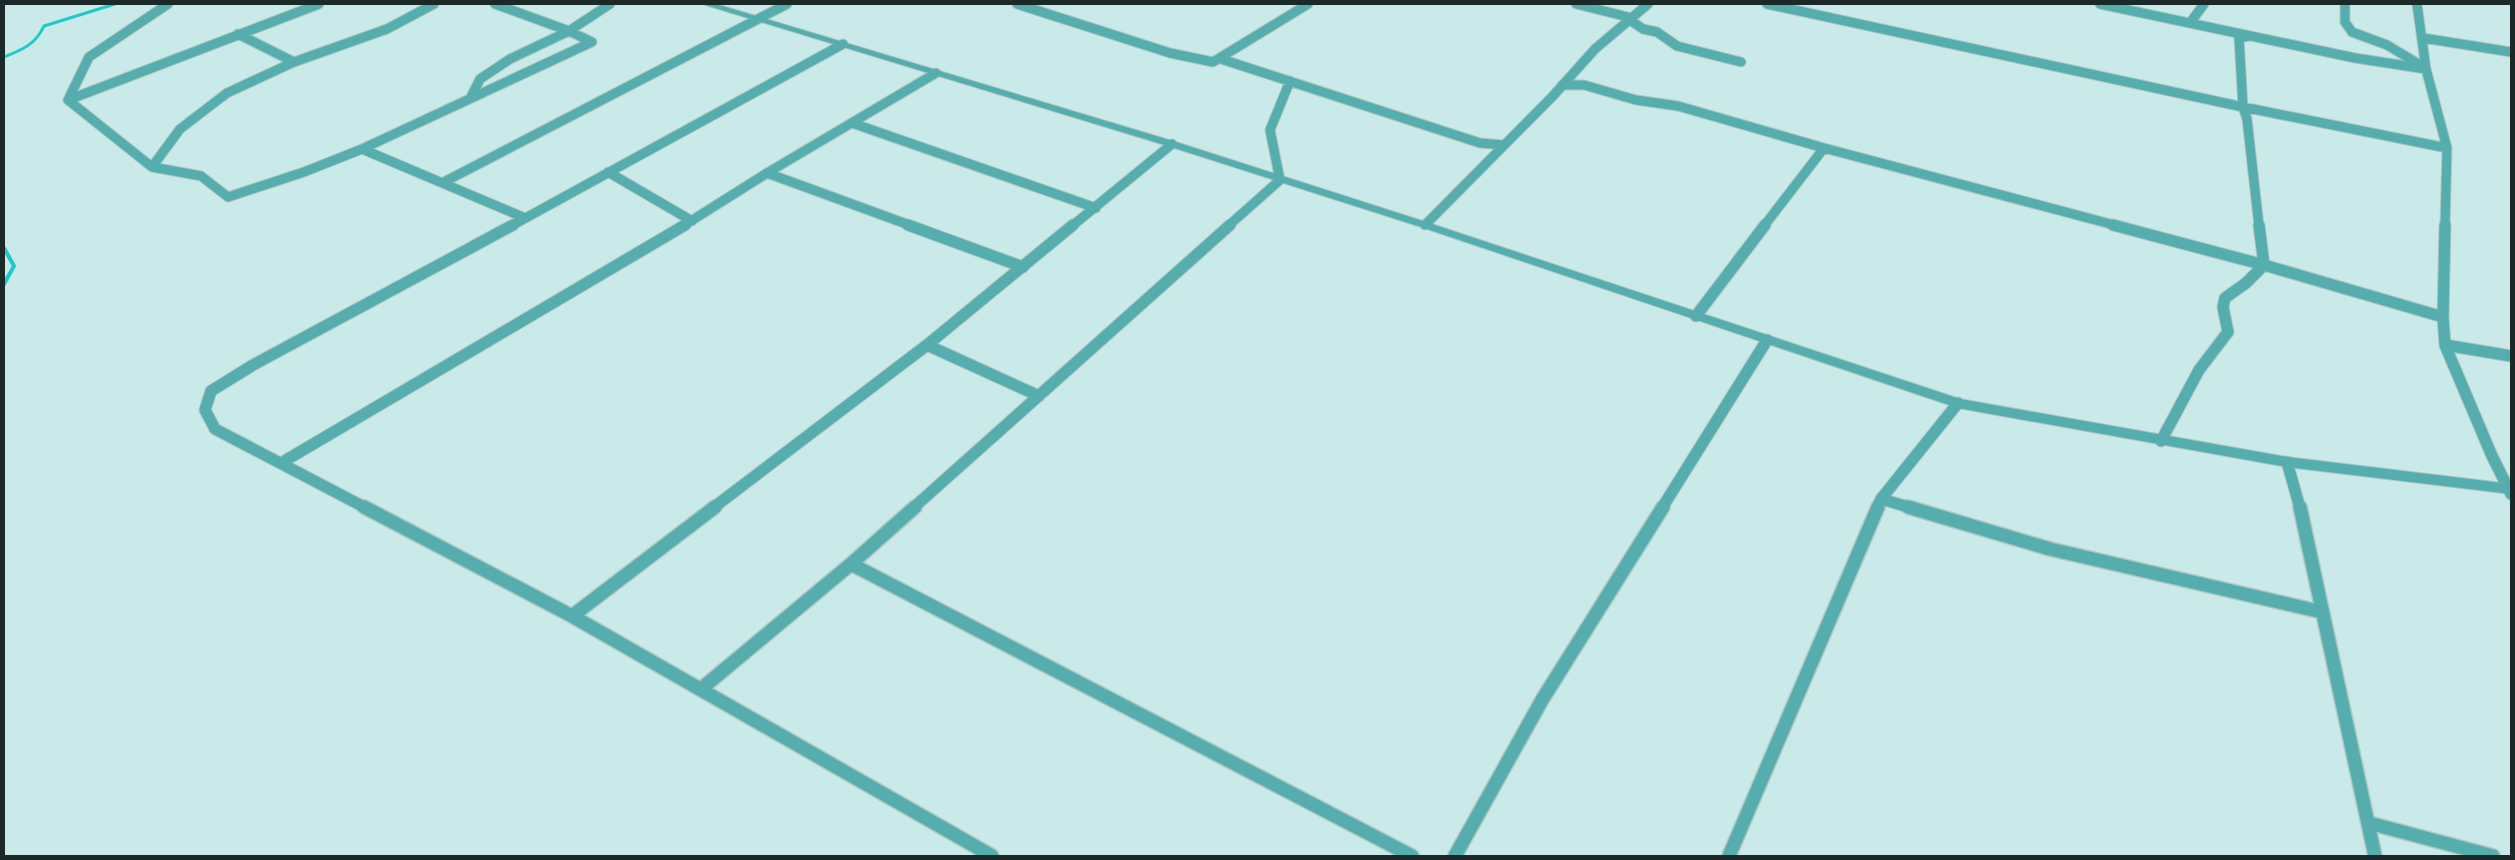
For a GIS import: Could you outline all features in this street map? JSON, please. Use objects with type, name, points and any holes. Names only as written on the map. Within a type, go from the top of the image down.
[{"type":"street","points":[[68,100],[89,57],[168,4]]},
{"type":"street","points":[[68,100],[319,4]]},
{"type":"street","points":[[152,167],[180,129],[227,93],[294,62],[386,29],[434,4]]},
{"type":"street","points":[[68,100],[152,167],[201,176],[228,197],[304,172],[362,150],[471,97],[592,42],[569,31],[494,4]]},
{"type":"street","points":[[471,97],[480,79],[510,59],[569,31],[610,4]]},
{"type":"street","points":[[707,4],[1172,144],[1425,225],[1958,403],[2161,441],[2287,462],[2510,490]]},
{"type":"street","points":[[444,182],[787,4]]},
{"type":"street","points":[[1017,4],[1194,59],[1213,62],[1221,59],[1308,4]]},
{"type":"street","points":[[1576,4],[1631,19],[1643,29],[1657,32],[1677,46],[1742,62]]},
{"type":"street","points":[[1425,225],[1562,85],[1594,48],[1648,4]]},
{"type":"street","points":[[1767,4],[2242,107],[2447,148]]},
{"type":"street","points":[[2100,4],[2355,58],[2426,69]]},
{"type":"street","points":[[2190,23],[2204,4]]},
{"type":"street","points":[[2345,4],[2346,22],[2352,32],[2387,45],[2426,69]]},
{"type":"street","points":[[2417,4],[2426,69],[2447,148],[2443,316],[2445,345],[2489,450],[2510,490]]},
{"type":"street","points":[[238,34],[294,62]]},
{"type":"street","points":[[2249,36],[2239,38],[2238,43],[2242,107],[2247,119],[2264,265]]},
{"type":"street","points":[[2423,38],[2511,52]]},
{"type":"street","points":[[843,44],[253,365],[211,391],[205,410],[215,429],[572,616],[992,856]]},
{"type":"street","points":[[1221,59],[1480,143],[1503,145]]},
{"type":"street","points":[[281,463],[692,221],[767,173],[936,74]]},
{"type":"street","points":[[1280,180],[1270,130],[1290,81]]},
{"type":"street","points":[[1562,85],[1584,85],[1636,100],[1678,106],[1824,148],[2264,265],[2443,316]]},
{"type":"street","points":[[852,123],[1096,208]]},
{"type":"street","points":[[572,616],[927,345],[1172,144]]},
{"type":"street","points":[[1696,316],[1824,148]]},
{"type":"street","points":[[362,150],[444,182],[525,218]]},
{"type":"street","points":[[608,172],[692,221]]},
{"type":"street","points":[[767,173],[1024,267]]},
{"type":"street","points":[[700,690],[851,564],[1280,180]]},
{"type":"street","points":[[2161,441],[2190,384],[2211,350],[2228,332],[2223,307],[2225,298],[2246,283],[2264,265]]},
{"type":"street","points":[[1455,856],[1542,700],[1768,340]]},
{"type":"street","points":[[927,345],[1039,396]]},
{"type":"street","points":[[2445,345],[2511,356]]},
{"type":"street","points":[[1729,856],[1881,499],[1958,403]]},
{"type":"street","points":[[2287,462],[2303,519],[2375,856]]},
{"type":"street","points":[[1881,499],[2050,549],[2322,612]]},
{"type":"street","points":[[851,564],[1412,856]]},
{"type":"street","points":[[2369,823],[2493,856]]},
{"type":"waterway","points":[[4,57],[28,46],[44,26],[115,4]]},
{"type":"waterway","points":[[4,248],[14,266],[4,284]]}]
